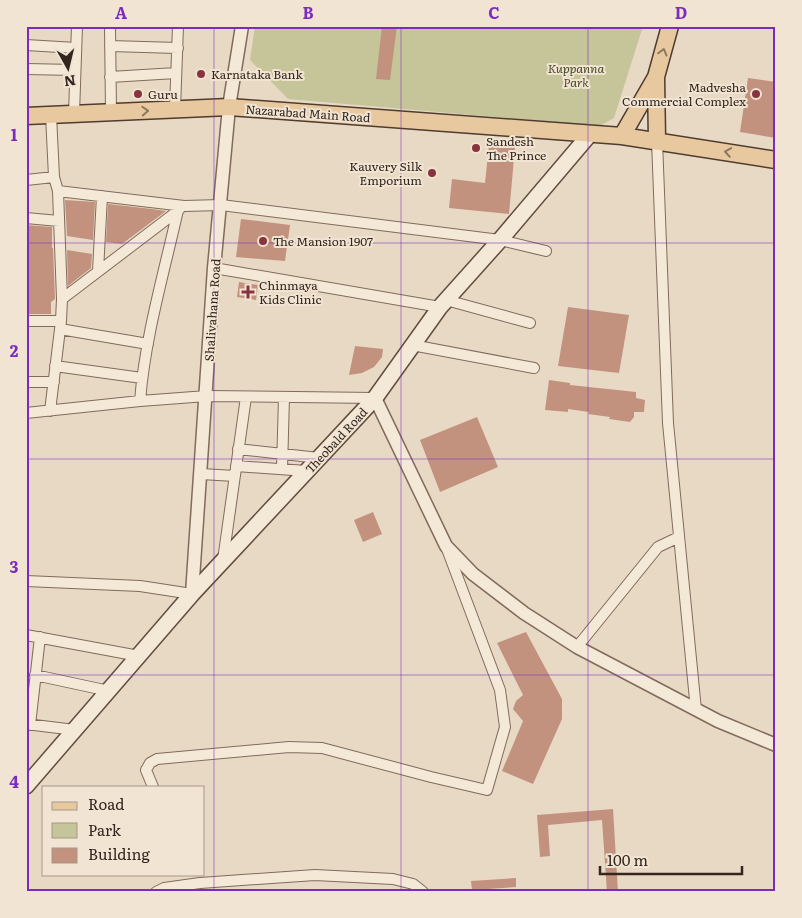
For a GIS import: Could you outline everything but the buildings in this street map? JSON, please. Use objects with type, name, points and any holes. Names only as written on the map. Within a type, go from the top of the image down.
[{"type":"main road","points":[[622,136],[656,77],[670,26]]},
{"type":"main road","points":[[656,77],[657,142]]},
{"type":"main road","name":"Nazarabad Main Road","points":[[26,116],[229,107],[590,134]]},
{"type":"main road","points":[[590,134],[622,136],[776,160]]},
{"type":"main road","name":"Theobald Road","points":[[28,783],[192,594],[375,398],[443,303],[500,240],[590,134]]},
{"type":"street","points":[[74,114],[77,26]]},
{"type":"street","points":[[110,26],[111,112]]},
{"type":"street","points":[[176,109],[178,26]]},
{"type":"street","name":"Shalivahana Road","points":[[192,594],[207,396],[214,268],[229,107],[242,26]]},
{"type":"street","points":[[26,46],[76,48]]},
{"type":"street","points":[[110,46],[178,48]]},
{"type":"street","points":[[26,69],[75,70]]},
{"type":"street","points":[[110,77],[176,73]]},
{"type":"street","points":[[50,411],[61,325],[62,298],[58,191],[54,177],[51,115]]},
{"type":"street","points":[[657,142],[668,423],[696,710]]},
{"type":"street","points":[[26,180],[54,177]]},
{"type":"street","points":[[58,191],[181,208],[221,206],[500,240],[546,251]]},
{"type":"street","points":[[98,271],[102,196]]},
{"type":"street","points":[[62,298],[181,208]]},
{"type":"street","points":[[140,401],[148,344],[181,208]]},
{"type":"street","points":[[26,218],[59,221]]},
{"type":"street","points":[[214,268],[443,303],[530,323]]},
{"type":"street","points":[[26,321],[61,325],[148,344]]},
{"type":"street","points":[[412,345],[534,368]]},
{"type":"street","points":[[55,366],[142,378]]},
{"type":"street","points":[[26,382],[54,382]]},
{"type":"street","points":[[26,413],[207,396],[375,398],[446,546],[500,690],[505,727],[487,790],[322,748],[289,746],[157,759],[150,763],[146,770],[153,786]]},
{"type":"street","points":[[223,561],[246,396]]},
{"type":"street","points":[[282,469],[284,397]]},
{"type":"street","points":[[238,449],[319,458]]},
{"type":"street","points":[[201,474],[282,469],[307,471]]},
{"type":"street","points":[[577,647],[658,547],[679,538]]},
{"type":"street","points":[[446,546],[473,574],[524,613],[577,647],[718,721],[776,745]]},
{"type":"street","points":[[26,581],[140,586],[192,594]]},
{"type":"street","points":[[26,635],[139,656]]},
{"type":"street","points":[[40,637],[28,724],[75,730]]},
{"type":"street","points":[[35,675],[108,691]]},
{"type":"street","points":[[156,892],[164,888],[200,883],[315,875],[393,879],[414,884],[423,892]]},
{"type":"green space","name":"Kuppanna Park","points":[[255,26],[643,26],[614,118],[600,126],[288,99],[250,60]]},
{"type":"place","name":"Karnataka Bank","points":[[201,74]]},
{"type":"place","name":"Guru","points":[[138,94]]},
{"type":"place","name":"Madvesha Commercial Complex","points":[[756,94]]},
{"type":"place","name":"Sandesh The Prince","points":[[476,148]]},
{"type":"place","name":"Kauvery Silk Emporium","points":[[432,173]]},
{"type":"place","name":"The Mansion 1907","points":[[263,241]]},
{"type":"place","name":"Chinmaya Kids Clinic","points":[[248,292]]}]
